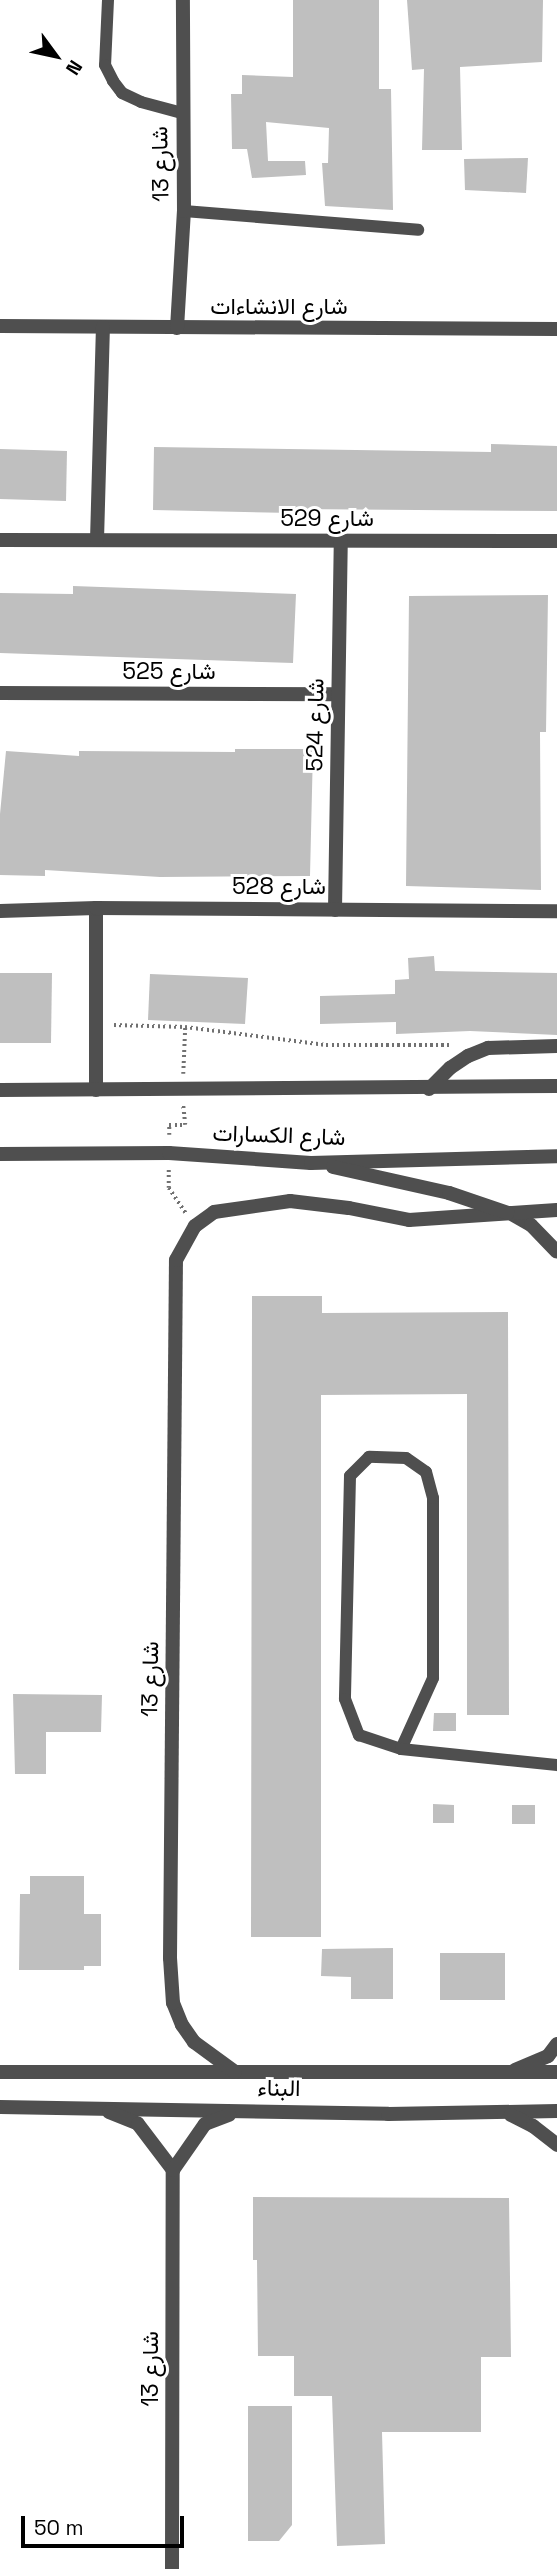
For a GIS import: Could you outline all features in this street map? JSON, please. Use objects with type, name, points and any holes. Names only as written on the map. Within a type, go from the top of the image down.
[{"type":"street","name":"شارع 13","points":[[177,328],[184,211],[183,0]]},
{"type":"street","name":"شارع الانشاءات","points":[[0,326],[557,329]]},
{"type":"street","points":[[97,540],[103,327]]},
{"type":"street","name":"شارع 529","points":[[0,540],[557,541]]},
{"type":"street","name":"شارع 524","points":[[335,910],[341,541]]},
{"type":"street","name":"شارع 525","points":[[0,694],[338,694]]},
{"type":"street","points":[[96,908],[96,1090]]},
{"type":"street","name":"شارع 528","points":[[0,911],[96,908],[557,911]]},
{"type":"street","points":[[429,1089],[450,1068],[468,1056],[488,1048],[557,1046]]},
{"type":"street","name":"شارع الكسارات","points":[[0,1090],[557,1086]]},
{"type":"street","name":"شارع الكسارات","points":[[0,1154],[169,1153],[311,1163],[557,1156]]},
{"type":"street","points":[[311,1163],[449,1193],[508,1213],[531,1225],[557,1252]]},
{"type":"street","points":[[195,1226],[214,1212],[290,1201],[349,1208],[409,1220],[557,1210]]},
{"type":"street","name":"شارع 13","points":[[195,1226],[176,1260],[170,1958],[173,2003],[182,2025],[194,2042],[235,2072]]},
{"type":"street","points":[[509,2073],[548,2056],[557,2044]]},
{"type":"street","name":"البناء","points":[[0,2073],[557,2072]]},
{"type":"street","name":"البناء","points":[[0,2107],[510,2114],[557,2111]]},
{"type":"street","points":[[104,2110],[138,2124],[173,2170],[205,2124],[247,2110]]},
{"type":"street","points":[[510,2114],[533,2126],[557,2145]]},
{"type":"street","name":"شارع 13","points":[[172,2569],[173,2170]]},
{"type":"lane","points":[[108,0],[105,65],[113,81],[122,93],[141,102],[182,113]]},
{"type":"lane","points":[[184,211],[418,230]]},
{"type":"lane","points":[[401,1749],[433,1678],[432,1498],[426,1472],[406,1458],[369,1457],[350,1476],[345,1699],[359,1735],[401,1749],[557,1765]]},
{"type":"path","points":[[96,1026],[150,1024],[326,1045],[437,1044],[488,1048]]},
{"type":"path","points":[[185,1027],[182,1089],[185,1125],[169,1125],[169,1188],[195,1226]]},
{"type":"building","points":[[293,0],[379,0],[379,89],[391,89],[393,210],[325,206],[322,163],[328,163],[329,128],[266,122],[268,161],[305,161],[306,175],[252,178],[247,149],[232,149],[231,94],[242,94],[242,75],[293,77]]},
{"type":"building","points":[[407,0],[543,0],[542,62],[460,67],[462,150],[422,150],[424,69],[412,70]]},
{"type":"building","points":[[528,158],[526,193],[465,190],[464,159]]},
{"type":"building","points":[[491,444],[557,446],[557,511],[293,509],[293,513],[153,510],[154,447],[491,452]]},
{"type":"building","points":[[0,449],[67,451],[66,501],[0,499]]},
{"type":"building","points":[[73,586],[296,594],[293,663],[0,653],[0,593],[73,594]]},
{"type":"building","points":[[548,595],[546,732],[540,732],[541,890],[406,886],[409,596]]},
{"type":"building","points":[[235,749],[313,749],[310,876],[160,877],[45,870],[45,876],[0,875],[0,814],[6,751],[79,756],[79,751],[235,752]]},
{"type":"building","points":[[434,956],[435,971],[557,973],[557,1035],[470,1031],[396,1034],[396,1022],[320,1024],[320,996],[395,994],[395,980],[409,979],[408,958]]},
{"type":"building","points":[[0,973],[52,973],[51,1043],[0,1043]]},
{"type":"building","points":[[150,974],[248,978],[245,1024],[148,1020]]},
{"type":"building","points":[[252,1296],[322,1296],[322,1313],[508,1312],[509,1715],[467,1715],[467,1394],[321,1395],[321,1937],[251,1937]]},
{"type":"building","points":[[13,1694],[102,1695],[101,1732],[46,1732],[46,1774],[15,1774]]},
{"type":"building","points":[[434,1713],[456,1713],[456,1731],[433,1731]]},
{"type":"building","points":[[433,1804],[454,1805],[454,1823],[433,1823]]},
{"type":"building","points":[[512,1805],[535,1805],[535,1824],[512,1824]]},
{"type":"building","points":[[30,1876],[84,1876],[84,1914],[101,1914],[101,1966],[84,1966],[84,1970],[19,1970],[20,1894],[30,1894]]},
{"type":"building","points":[[393,1948],[393,1999],[351,1999],[351,1977],[321,1976],[322,1949]]},
{"type":"building","points":[[440,1953],[505,1953],[505,2000],[440,2000]]},
{"type":"building","points":[[253,2197],[509,2198],[511,2357],[481,2357],[481,2432],[382,2432],[385,2544],[337,2546],[332,2396],[294,2396],[294,2356],[258,2356]]},
{"type":"building","points":[[248,2406],[292,2406],[292,2525],[279,2541],[248,2541]]}]
